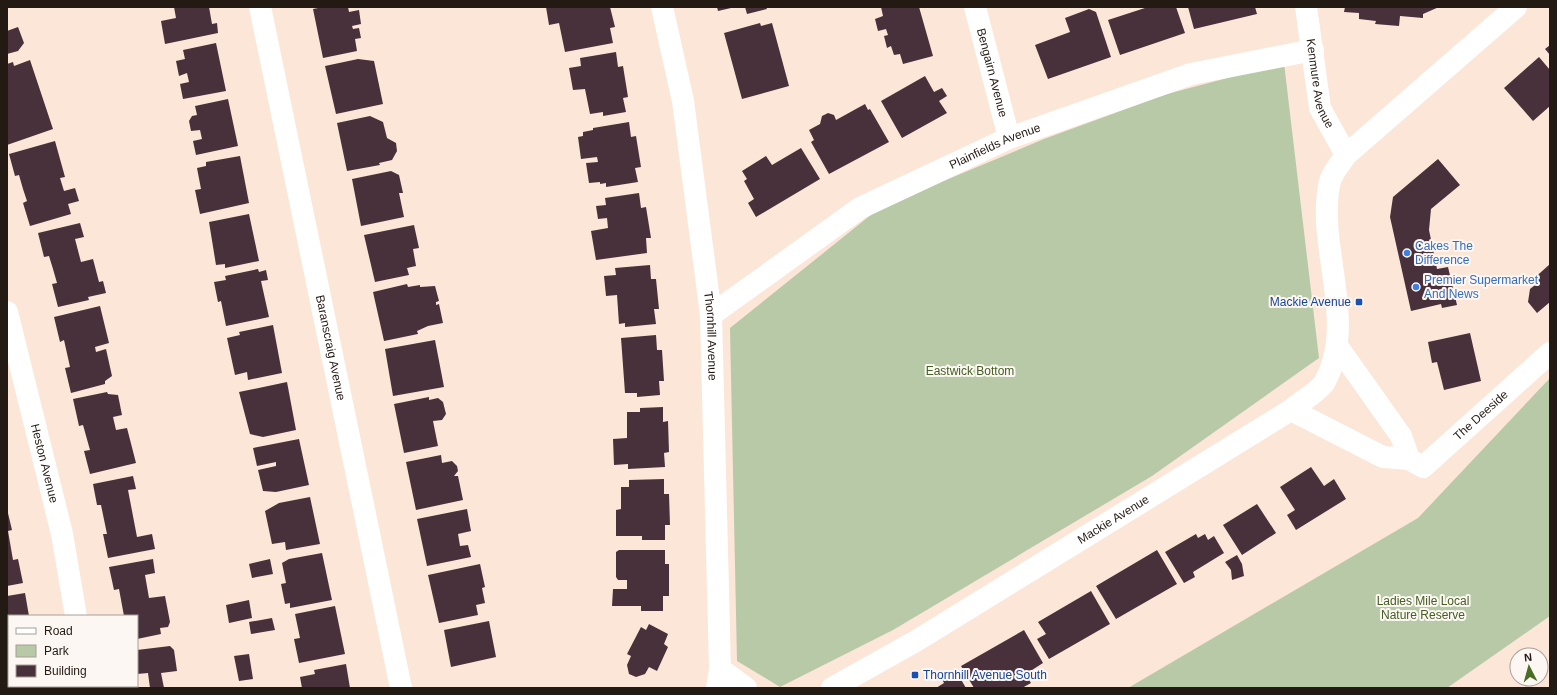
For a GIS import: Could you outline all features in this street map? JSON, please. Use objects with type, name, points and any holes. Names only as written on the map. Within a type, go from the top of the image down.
[{"type":"street","name":"Baranscraig Avenue","points":[[260,7],[401,688]]},
{"type":"street","name":"Thornhill Avenue","points":[[662,7],[683,101],[711,315],[718,679],[746,688]]},
{"type":"street","name":"Bengairn Avenue","points":[[975,7],[1009,138]]},
{"type":"street","name":"Kenmure Avenue","points":[[1306,7],[1320,108],[1346,155]]},
{"type":"street","name":"Mackie Avenue","points":[[832,688],[916,641],[1291,410],[1323,384],[1338,347],[1337,315],[1327,210],[1330,180],[1346,155],[1516,7]]},
{"type":"street","name":"Plainfields Avenue","points":[[711,315],[860,208],[1009,138],[1191,74],[1313,50]]},
{"type":"street","name":"Heston Avenue","points":[[7,312],[62,534],[76,615]]},
{"type":"street","points":[[1338,347],[1401,436],[1409,459]]},
{"type":"street","name":"The Deeside","points":[[1291,410],[1383,457],[1409,459],[1423,467],[1550,354]]},
{"type":"green space","name":"Eastwick Bottom","points":[[1284,63],[1319,358],[1152,476],[893,630],[780,687],[737,661],[730,328],[872,214],[946,180],[1044,139],[1167,94]]},
{"type":"green space","name":"Ladies Mile Local Nature Reserve","points":[[1550,378],[1550,616],[1447,688],[1128,688],[1418,518]]},
{"type":"building","points":[[174,7],[209,7],[212,24],[217,23],[218,33],[165,44],[161,21],[176,18]]},
{"type":"building","points":[[323,7],[348,7],[349,12],[359,10],[361,24],[352,26],[353,29],[359,28],[361,38],[355,39],[357,51],[323,58],[313,9]]},
{"type":"building","points":[[546,7],[610,7],[615,27],[610,28],[613,43],[565,52],[559,23],[549,25]]},
{"type":"building","points":[[717,7],[731,7],[731,8],[718,11]]},
{"type":"building","points":[[745,7],[766,7],[767,9],[747,14]]},
{"type":"building","points":[[881,7],[919,7],[933,56],[903,64],[900,54],[894,55],[891,46],[887,48],[884,36],[888,35],[886,29],[878,31],[875,19],[883,16]]},
{"type":"building","points":[[1148,7],[1176,7],[1185,33],[1120,55],[1108,20]]},
{"type":"building","points":[[1188,7],[1255,7],[1257,14],[1194,29]]},
{"type":"building","points":[[1345,7],[1439,7],[1423,14],[1423,18],[1400,16],[1399,26],[1375,24],[1376,21],[1359,19],[1359,13],[1344,12]]},
{"type":"building","points":[[1089,9],[1096,12],[1111,57],[1048,79],[1035,45],[1070,32],[1065,18]]},
{"type":"building","points":[[760,23],[761,26],[772,23],[789,86],[742,99],[724,33]]},
{"type":"building","points":[[18,27],[24,43],[18,51],[7,54],[7,31]]},
{"type":"building","points":[[216,43],[226,91],[183,99],[180,84],[189,82],[187,73],[179,76],[176,61],[185,59],[183,50]]},
{"type":"building","points":[[1550,45],[1550,55],[1545,49]]},
{"type":"building","points":[[616,52],[618,67],[623,66],[628,97],[623,98],[626,112],[603,116],[603,112],[590,114],[585,89],[573,90],[569,68],[581,66],[580,58]]},
{"type":"building","points":[[1539,57],[1550,70],[1550,106],[1533,121],[1504,88]]},
{"type":"building","points":[[358,59],[374,61],[383,104],[336,114],[325,66]]},
{"type":"building","points":[[30,60],[53,129],[7,145],[7,64],[13,62],[14,66]]},
{"type":"building","points":[[925,76],[934,92],[942,88],[947,96],[939,101],[947,113],[902,138],[881,101]]},
{"type":"building","points":[[228,99],[238,146],[196,155],[193,141],[202,139],[200,130],[191,131],[189,121],[192,116],[197,115],[195,106]]},
{"type":"building","points":[[865,104],[868,110],[870,109],[889,142],[829,174],[811,142],[814,140],[809,130],[820,124],[822,116],[828,113],[834,115],[836,120]]},
{"type":"building","points":[[370,116],[383,122],[387,138],[396,143],[397,151],[392,160],[379,163],[380,165],[347,171],[337,123]]},
{"type":"building","points":[[629,122],[631,137],[636,136],[641,167],[635,168],[638,182],[606,187],[606,183],[589,183],[586,163],[598,162],[597,157],[581,159],[578,137],[583,136],[583,132],[593,130],[593,128]]},
{"type":"building","points":[[55,141],[65,177],[60,178],[64,191],[75,188],[79,201],[68,204],[71,214],[30,226],[23,203],[27,201],[19,175],[15,176],[9,154]]},
{"type":"building","points":[[801,148],[820,179],[756,217],[748,203],[754,199],[744,181],[747,179],[742,171],[766,156],[772,165]]},
{"type":"building","points":[[240,156],[249,203],[200,214],[195,190],[201,189],[197,168],[206,166],[206,162]]},
{"type":"building","points":[[1438,159],[1460,185],[1431,209],[1429,230],[1437,269],[1448,267],[1457,305],[1442,308],[1441,304],[1411,311],[1390,217],[1393,197]]},
{"type":"building","points":[[391,171],[399,175],[403,193],[399,193],[404,217],[361,226],[352,179]]},
{"type":"building","points":[[639,193],[641,208],[646,207],[651,238],[646,238],[647,253],[596,260],[591,231],[608,228],[607,218],[598,219],[596,206],[606,205],[605,198]]},
{"type":"building","points":[[249,214],[259,261],[225,268],[225,264],[216,265],[209,222]]},
{"type":"building","points":[[80,223],[84,237],[75,239],[81,262],[93,259],[99,282],[103,281],[106,293],[88,297],[89,300],[58,307],[52,284],[57,283],[49,256],[44,257],[38,233]]},
{"type":"building","points":[[414,225],[419,248],[413,249],[416,266],[407,268],[409,275],[375,282],[364,235]]},
{"type":"building","points":[[1550,264],[1550,302],[1537,313],[1528,302],[1530,289],[1535,285],[1531,281]]},
{"type":"building","points":[[650,265],[651,279],[656,279],[659,309],[654,309],[656,324],[625,327],[625,323],[619,324],[617,295],[606,296],[604,276],[616,275],[615,268]]},
{"type":"building","points":[[258,269],[259,272],[266,270],[268,280],[261,281],[269,317],[226,326],[221,301],[218,302],[214,282],[226,280],[225,276]]},
{"type":"building","points":[[407,284],[408,287],[420,285],[420,287],[435,286],[439,301],[436,302],[436,305],[439,304],[443,323],[428,326],[417,331],[418,334],[384,341],[373,292]]},
{"type":"building","points":[[100,306],[109,343],[95,347],[96,352],[106,349],[112,376],[105,381],[105,384],[71,393],[65,368],[70,367],[64,340],[60,342],[54,317]]},
{"type":"building","points":[[273,325],[282,373],[248,380],[247,372],[235,375],[227,338],[240,335],[239,332]]},
{"type":"building","points":[[1470,333],[1481,381],[1444,390],[1437,362],[1432,363],[1428,342]]},
{"type":"building","points":[[656,335],[657,350],[662,350],[664,381],[659,381],[660,395],[637,397],[637,393],[625,393],[621,338]]},
{"type":"building","points":[[435,340],[444,387],[393,396],[385,349]]},
{"type":"building","points":[[287,382],[296,430],[263,437],[250,434],[239,392]]},
{"type":"building","points":[[107,392],[108,394],[118,395],[122,415],[113,417],[116,430],[127,428],[136,463],[90,474],[84,451],[90,450],[83,425],[79,426],[73,399]]},
{"type":"building","points":[[429,397],[429,400],[438,398],[443,402],[446,414],[442,420],[433,421],[438,446],[404,453],[394,404]]},
{"type":"building","points":[[663,407],[663,422],[668,421],[669,452],[664,453],[665,467],[628,469],[628,464],[614,465],[613,439],[627,438],[627,412],[640,412],[640,408]]},
{"type":"building","points":[[299,439],[309,485],[276,492],[263,491],[258,470],[276,466],[276,462],[257,466],[253,448]]},
{"type":"building","points":[[441,455],[442,463],[452,461],[457,466],[458,471],[454,476],[458,476],[463,500],[416,510],[406,462]]},
{"type":"building","points":[[1311,467],[1324,486],[1334,479],[1346,499],[1296,530],[1287,515],[1295,510],[1280,487]]},
{"type":"building","points":[[133,476],[136,489],[128,490],[137,537],[152,534],[155,549],[108,558],[103,534],[107,534],[101,505],[97,505],[93,484]]},
{"type":"building","points":[[664,479],[664,494],[669,494],[670,525],[665,525],[665,540],[642,540],[642,536],[616,536],[616,510],[621,509],[621,487],[629,487],[629,480]]},
{"type":"building","points":[[310,497],[320,544],[286,550],[285,542],[272,544],[265,511],[279,503]]},
{"type":"building","points":[[1257,504],[1276,533],[1242,555],[1223,525]]},
{"type":"building","points":[[7,509],[12,530],[8,531],[13,560],[18,559],[23,583],[7,586]]},
{"type":"building","points":[[467,509],[471,531],[458,534],[460,546],[468,545],[471,557],[427,566],[417,519]]},
{"type":"building","points":[[1196,534],[1198,538],[1205,534],[1208,540],[1214,536],[1224,553],[1193,572],[1195,577],[1184,583],[1165,552]]},
{"type":"building","points":[[619,550],[665,550],[665,564],[669,564],[669,596],[663,596],[663,611],[641,611],[641,606],[612,606],[613,589],[627,589],[627,580],[618,580],[616,577],[616,552]]},
{"type":"building","points":[[1157,550],[1177,584],[1116,619],[1096,586]]},
{"type":"building","points":[[322,553],[332,600],[290,608],[290,603],[285,604],[281,584],[286,583],[282,563],[289,559]]},
{"type":"building","points":[[1237,555],[1242,564],[1244,576],[1232,580],[1231,570],[1225,562]]},
{"type":"building","points":[[153,559],[155,573],[145,575],[149,598],[165,596],[170,622],[168,627],[160,628],[161,634],[138,639],[138,615],[124,615],[119,589],[114,590],[109,567]]},
{"type":"building","points":[[270,559],[273,574],[252,578],[249,564]]},
{"type":"building","points":[[480,564],[485,587],[482,588],[485,603],[476,605],[478,615],[439,623],[428,575]]},
{"type":"building","points":[[1091,591],[1110,624],[1049,659],[1037,639],[1046,634],[1038,622]]},
{"type":"building","points":[[25,593],[29,615],[8,615],[7,673],[7,596]]},
{"type":"building","points":[[249,600],[252,618],[229,623],[226,605]]},
{"type":"building","points":[[335,606],[345,654],[299,663],[294,639],[300,638],[295,614]]},
{"type":"building","points":[[272,618],[275,630],[251,634],[249,622]]},
{"type":"building","points":[[489,621],[496,657],[451,667],[444,630]]},
{"type":"building","points":[[649,624],[668,634],[664,644],[668,647],[657,671],[649,667],[645,674],[636,677],[629,674],[627,665],[631,656],[627,654],[641,627],[646,630]]},
{"type":"building","points":[[1024,630],[1043,663],[1032,670],[1036,676],[1029,680],[1031,683],[1022,688],[974,688],[961,666]]},
{"type":"building","points":[[170,646],[174,650],[177,671],[161,673],[164,688],[150,688],[148,673],[138,674],[138,650]]},
{"type":"building","points":[[249,654],[253,679],[239,681],[234,656]]},
{"type":"building","points":[[346,664],[350,688],[302,688],[300,677],[315,674],[314,670]]},
{"type":"building","points":[[956,671],[966,688],[936,688],[944,683],[942,679]]},
{"type":"building","points":[[8,682],[8,687],[41,688],[7,688]]},
{"type":"place","name":"Cakes The Difference","points":[[1407,253]]},
{"type":"place","name":"Premier Supermarket And News","points":[[1416,287]]},
{"type":"place","name":"Mackie Avenue","points":[[1359,302]]},
{"type":"place","name":"Thornhill Avenue South","points":[[915,675]]}]
